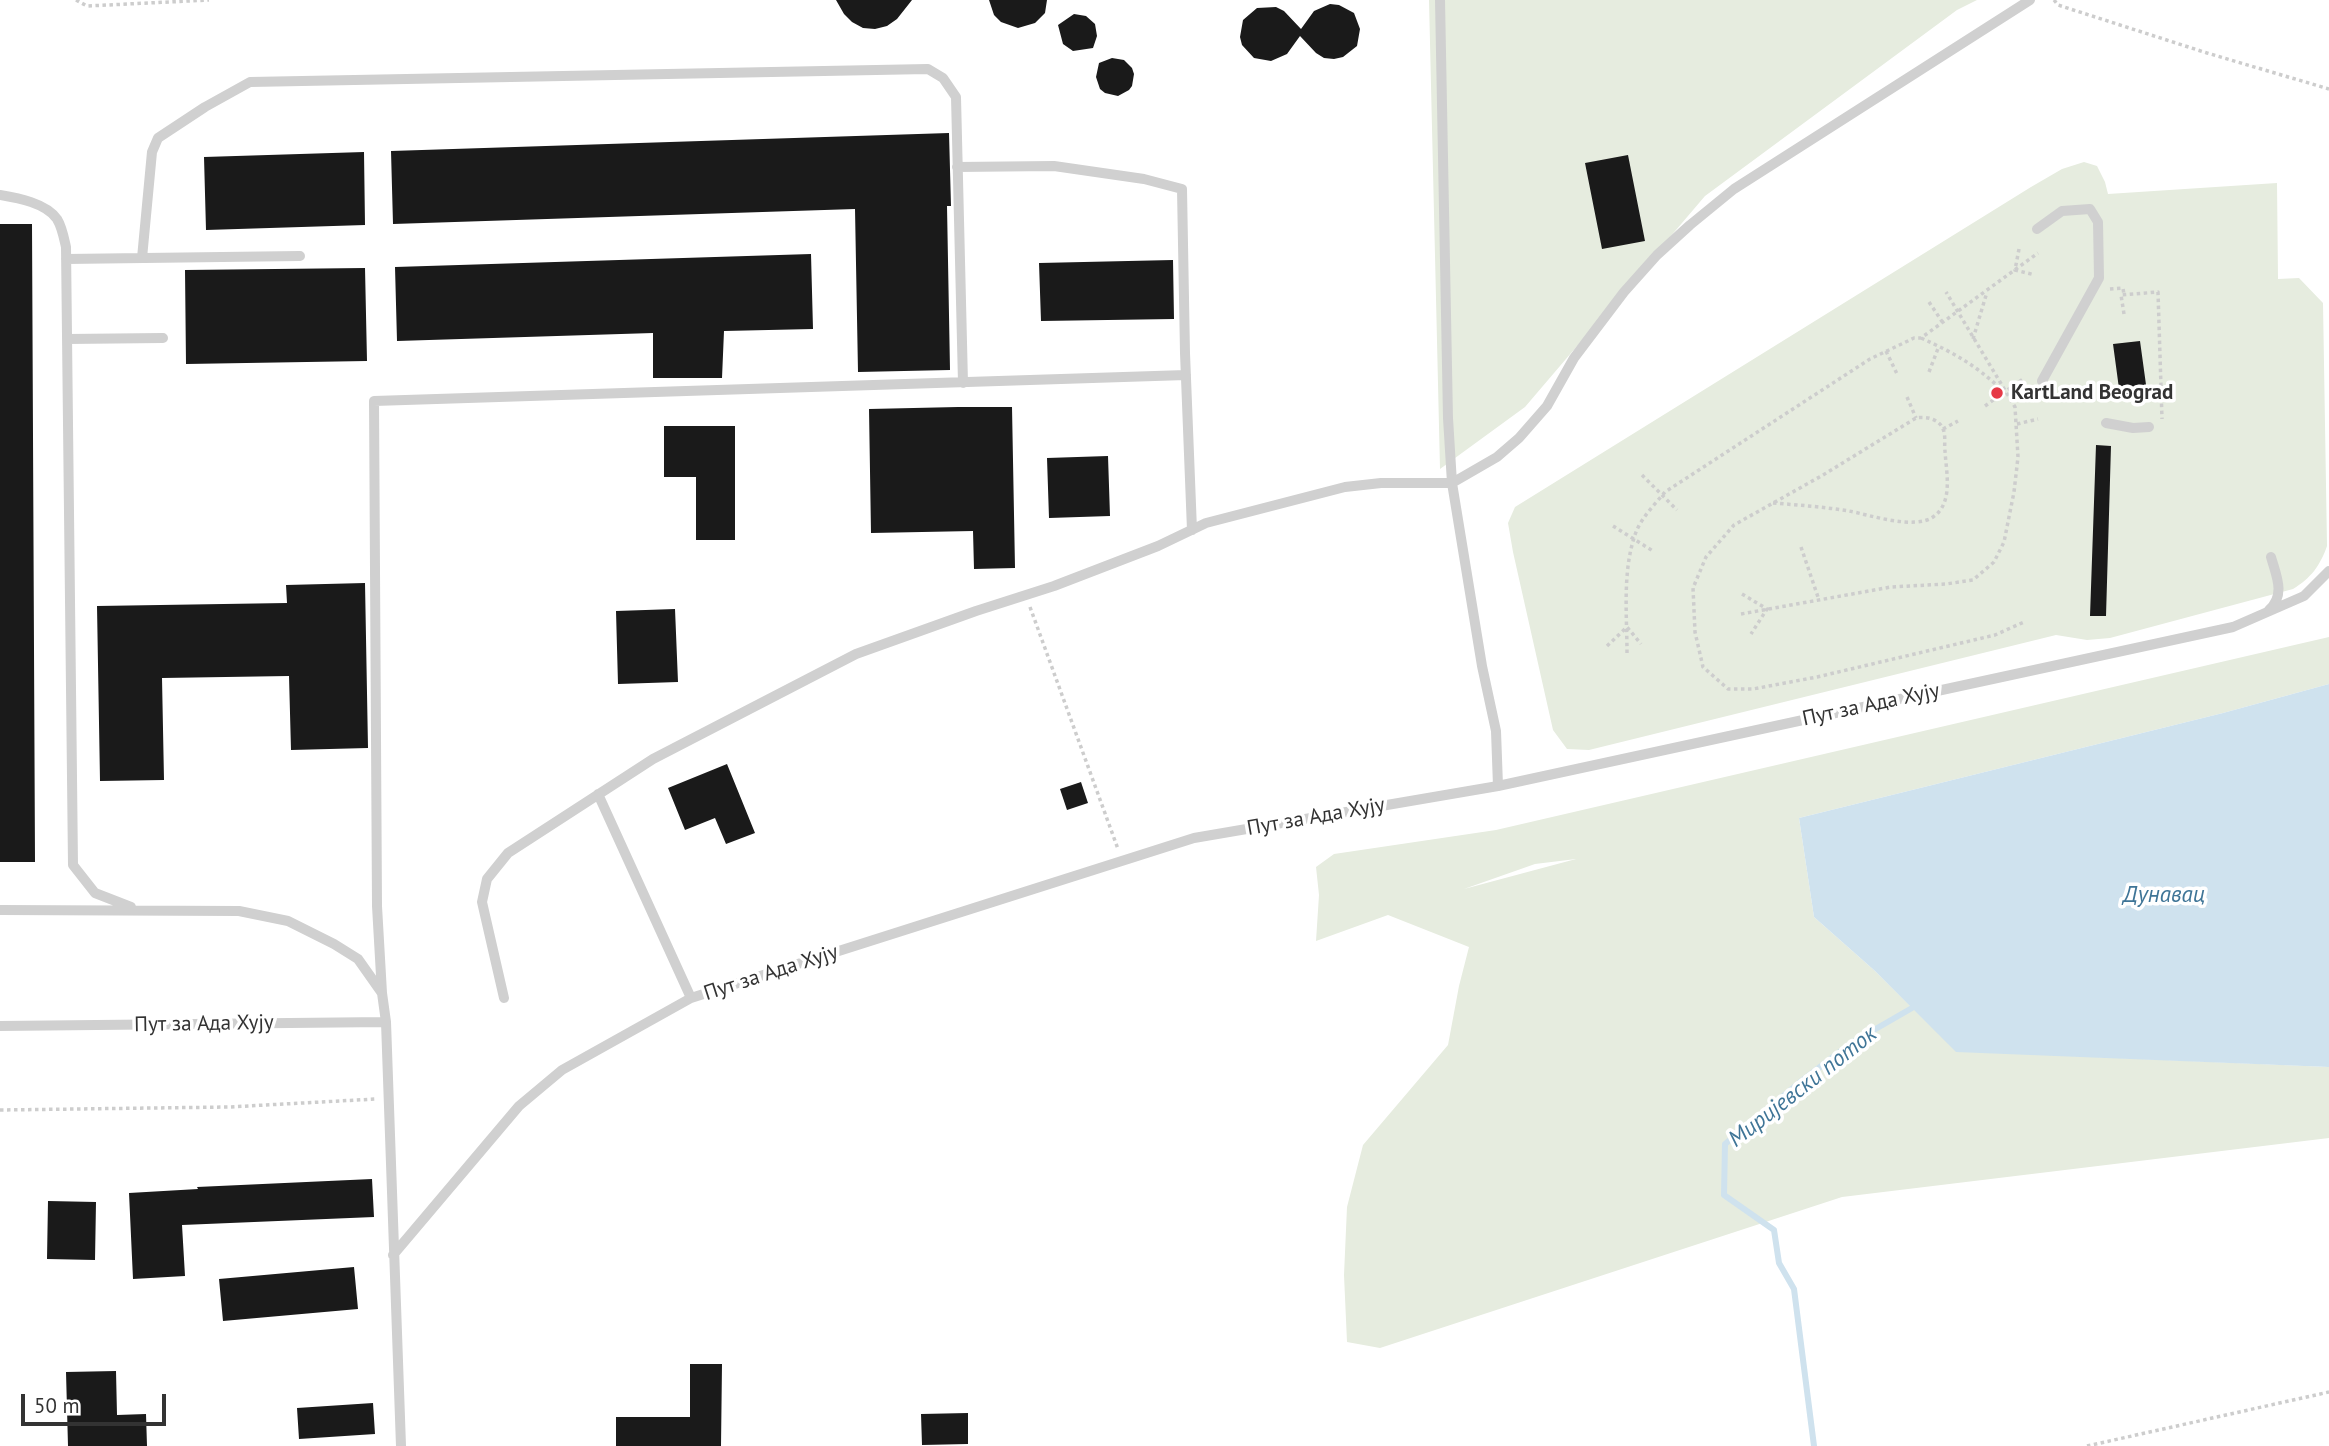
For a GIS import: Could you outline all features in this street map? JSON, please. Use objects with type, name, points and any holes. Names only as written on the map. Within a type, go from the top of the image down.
[{"type":"lane","points":[[1440,0],[1448,418],[1452,483],[1482,666],[1496,731],[1498,786]]},
{"type":"lane","points":[[504,998],[482,902],[487,878],[508,853],[598,794],[653,759],[856,654],[1158,546],[1206,523],[1345,487],[1381,483],[1452,483],[1497,457],[1519,438],[1546,406],[1574,358],[1597,326],[1657,255],[1690,225],[1734,189],[2030,0]]},
{"type":"lane","points":[[142,258],[152,152],[158,138],[250,82],[928,69],[943,78],[956,97],[962,383]]},
{"type":"lane","points":[[957,167],[1054,166],[1144,178],[1182,189],[1185,375],[1192,530]]},
{"type":"lane","points":[[0,195],[27,201],[50,212],[57,219],[66,247],[73,865],[94,894],[136,909]]},
{"type":"lane","points":[[2037,229],[2063,211],[2090,209],[2098,222],[2099,278],[2042,381]]},
{"type":"lane","points":[[66,259],[300,256]]},
{"type":"lane","points":[[67,339],[163,338]]},
{"type":"lane","points":[[401,1446],[386,1022],[377,906],[374,401],[1185,375]]},
{"type":"lane","points":[[2106,423],[2133,428],[2149,427]]},
{"type":"lane","points":[[2262,616],[2276,604],[2280,588],[2271,557]]},
{"type":"lane","name":"Пут за Ада Хују","points":[[393,1255],[519,1106],[562,1070],[691,998],[1194,838],[1498,786],[2233,627],[2304,596],[2324,583],[2329,571]]},
{"type":"lane","points":[[598,794],[691,998]]},
{"type":"lane","points":[[0,910],[239,911],[288,921],[358,959],[382,993]]},
{"type":"lane","name":"Пут за Ада Хују","points":[[0,1026],[386,1022]]},
{"type":"path","points":[[76,0],[86,6],[209,0]]},
{"type":"path","points":[[2054,0],[2058,5],[2329,90]]},
{"type":"path","points":[[2015,270],[2019,249]]},
{"type":"path","points":[[1921,338],[2038,253]]},
{"type":"path","points":[[2015,270],[2035,275]]},
{"type":"path","points":[[1973,339],[1988,290]]},
{"type":"path","points":[[1741,614],[1891,587],[1973,580],[1994,562],[2004,542],[2014,492],[2018,457],[2015,407],[1946,292]]},
{"type":"path","points":[[2124,314],[2122,295],[2158,292],[2162,425]]},
{"type":"path","points":[[1929,302],[1943,323]]},
{"type":"path","points":[[1627,653],[1626,589],[1636,531],[1652,506],[1663,495],[1870,359],[1914,338],[1921,338],[1939,346],[1976,366],[2005,393]]},
{"type":"path","points":[[1929,372],[1939,346]]},
{"type":"path","points":[[1886,351],[1898,376]]},
{"type":"path","points":[[1985,406],[2023,379]]},
{"type":"path","points":[[1907,397],[1916,418]]},
{"type":"path","points":[[1773,503],[1919,522],[1934,517],[1944,504],[1948,489],[1943,429],[1935,420],[1916,418],[1734,525],[1706,557],[1693,588],[1695,632],[1703,667],[1728,689],[1753,689],[1817,677],[1995,635],[2024,622]]},
{"type":"path","points":[[2017,424],[2038,419]]},
{"type":"path","points":[[1943,429],[1958,421]]},
{"type":"path","points":[[1642,475],[1678,510]]},
{"type":"path","points":[[1613,526],[1653,551]]},
{"type":"path","points":[[1801,547],[1819,600]]},
{"type":"path","points":[[1742,594],[1767,609]]},
{"type":"path","points":[[1026,595],[1122,861]]},
{"type":"path","points":[[1751,634],[1767,609]]},
{"type":"path","points":[[1627,627],[1641,644]]},
{"type":"path","points":[[1607,646],[1627,627]]},
{"type":"path","points":[[0,1110],[229,1107],[388,1098]]},
{"type":"path","points":[[2088,1446],[2329,1392]]},
{"type":"shaded area","points":[[1429,0],[1977,0],[1957,10],[1705,196],[1525,407],[1440,469]]},
{"type":"shaded area","name":"KartLand Beograd","points":[[2084,162],[2097,166],[2108,194],[2277,183],[2278,279],[2299,278],[2323,303],[2327,546],[2310,576],[2293,589],[2110,638],[2087,640],[2056,635],[1589,750],[1567,749],[1553,730],[1513,552],[1508,523],[1515,507],[2031,187],[2062,169]]},
{"type":"shaded area","points":[[2329,637],[2329,684],[2223,713],[1799,818],[1814,917],[1875,971],[1956,1051],[2329,1067],[2329,1138],[1842,1197],[1380,1348],[1347,1342],[1344,1275],[1347,1207],[1363,1145],[1448,1045],[1469,947],[1388,915],[1316,941],[1319,895],[1316,867],[1334,854],[1496,830]],"holes":[[[1576,859],[1464,889],[1535,864]]]},
{"type":"water","name":"Дунавац","points":[[2329,684],[2329,1067],[1956,1052],[1875,971],[1814,917],[1799,818],[2223,713]]},
{"type":"building","points":[[836,0],[912,0],[897,19],[887,26],[875,29],[863,28],[852,22]]},
{"type":"building","points":[[989,0],[1047,0],[1045,13],[1035,23],[1018,28],[1001,22],[994,15]]},
{"type":"building","points":[[1330,4],[1339,5],[1354,13],[1360,29],[1357,46],[1343,57],[1324,58],[1300,36],[1287,54],[1271,61],[1254,58],[1242,45],[1240,37],[1243,20],[1257,8],[1276,7],[1284,11],[1301,29],[1314,11]]},
{"type":"building","points":[[1074,14],[1086,16],[1095,24],[1097,36],[1093,48],[1073,51],[1063,44],[1058,25]]},
{"type":"building","points":[[1112,58],[1124,60],[1134,74],[1132,86],[1118,96],[1100,89],[1096,77],[1099,63]]},
{"type":"building","points":[[949,133],[951,206],[947,206],[950,370],[858,372],[855,209],[393,224],[391,151]]},
{"type":"building","points":[[364,152],[365,225],[206,230],[204,157]]},
{"type":"building","points":[[1628,155],[1645,241],[1602,249],[1585,163]]},
{"type":"building","points":[[0,224],[32,224],[35,862],[0,862]]},
{"type":"building","points":[[811,254],[813,329],[724,331],[722,378],[653,378],[653,333],[397,341],[395,267]]},
{"type":"building","points":[[1173,260],[1174,319],[1041,321],[1039,263]]},
{"type":"building","points":[[365,268],[367,361],[186,364],[185,270]]},
{"type":"building","points":[[2140,341],[2147,392],[2120,396],[2113,344]]},
{"type":"building","points":[[1012,407],[1015,568],[974,569],[973,531],[871,533],[869,409]]},
{"type":"building","points":[[664,426],[735,426],[735,540],[696,540],[696,477],[664,477]]},
{"type":"building","points":[[2096,445],[2111,446],[2106,616],[2090,616]]},
{"type":"building","points":[[1108,456],[1110,516],[1049,518],[1047,458]]},
{"type":"building","points":[[365,583],[368,748],[291,750],[289,676],[162,678],[164,780],[100,781],[97,606],[287,603],[286,585]]},
{"type":"building","points":[[675,609],[678,682],[618,684],[616,611]]},
{"type":"building","points":[[727,764],[755,833],[726,844],[715,818],[685,830],[668,788]]},
{"type":"building","points":[[1081,782],[1088,803],[1067,810],[1060,789]]},
{"type":"building","points":[[372,1179],[374,1217],[182,1225],[185,1276],[133,1279],[129,1193]]},
{"type":"building","points":[[48,1201],[96,1202],[95,1260],[47,1259]]},
{"type":"building","points":[[354,1267],[358,1309],[223,1321],[219,1279]]},
{"type":"building","points":[[690,1364],[722,1364],[721,1446],[616,1446],[616,1417],[690,1417]]},
{"type":"building","points":[[116,1371],[117,1415],[146,1414],[147,1446],[68,1446],[66,1372]]},
{"type":"building","points":[[373,1403],[375,1434],[299,1439],[297,1408]]},
{"type":"building","points":[[968,1413],[968,1444],[922,1445],[921,1414]]},
{"type":"waterway","name":"Миријевски поток","points":[[1814,1446],[1794,1289],[1779,1263],[1774,1230],[1724,1195],[1725,1144],[1853,1042],[1912,1008]]},
{"type":"place","name":"KartLand Beograd","points":[[1997,393]]}]
